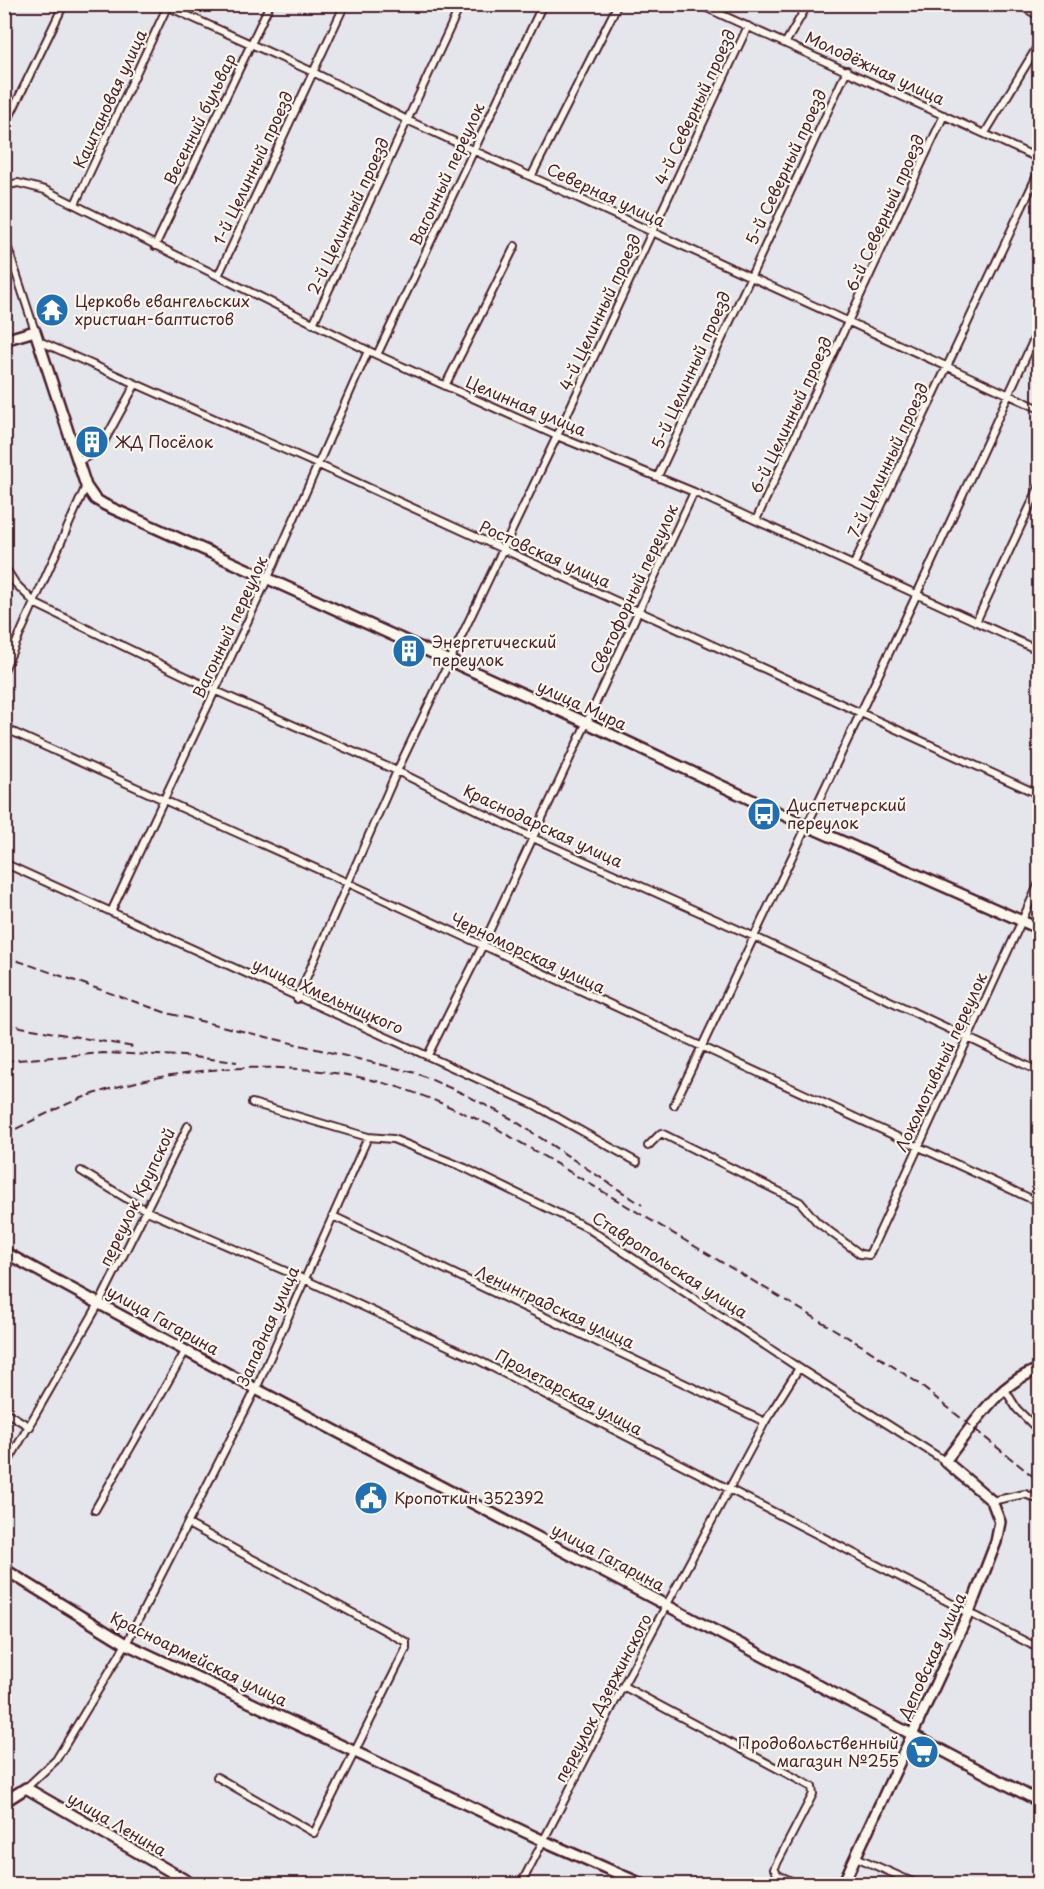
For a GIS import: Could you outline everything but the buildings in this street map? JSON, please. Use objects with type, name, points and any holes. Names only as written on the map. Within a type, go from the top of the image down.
[{"type":"street","points":[[4,128],[64,4]]},
{"type":"street","name":"Весенний бульвар","points":[[155,246],[270,4]]},
{"type":"street","name":"1-й Целинный проезд","points":[[218,276],[345,4]]},
{"type":"street","name":"2-й Целинный проезд","points":[[313,324],[461,4]]},
{"type":"street","name":"Вагонный переулок","points":[[376,355],[543,4]]},
{"type":"street","points":[[532,175],[618,4]]},
{"type":"street","name":"Молодёжная улица","points":[[698,4],[1040,159]]},
{"type":"street","points":[[786,42],[808,4]]},
{"type":"street","points":[[1019,4],[1040,17]]},
{"type":"street","name":"Северная улица","points":[[166,5],[313,72],[407,120],[532,175],[1040,409]]},
{"type":"street","name":"Каштановая улица","points":[[75,204],[166,5]]},
{"type":"street","name":"4-й Северный проезд","points":[[652,231],[748,26]]},
{"type":"street","points":[[984,133],[1040,42]]},
{"type":"street","name":"5-й Северный проезд","points":[[749,275],[847,70]]},
{"type":"street","name":"6-й Северный проезд","points":[[850,321],[944,115]]},
{"type":"street","name":"7-й Целинный проезд","points":[[854,564],[1040,169]]},
{"type":"street","name":"Целинная улица","points":[[4,186],[18,183],[45,190],[376,355],[558,436],[694,492],[1040,651]]},
{"type":"street","name":"4-й Целинный проезд","points":[[558,436],[652,231]]},
{"type":"street","points":[[4,236],[69,426],[86,486],[48,569],[36,604],[4,670]]},
{"type":"street","points":[[445,386],[515,246]]},
{"type":"street","name":"5-й Целинный проезд","points":[[658,476],[749,275]]},
{"type":"street","name":"6-й Целинный проезд","points":[[756,520],[850,321]]},
{"type":"street","points":[[674,1105],[755,937],[805,825],[861,712],[1040,326]]},
{"type":"street","points":[[4,340],[35,331]]},
{"type":"street","name":"Ростовская улица","points":[[39,341],[135,386],[319,465],[1040,795]]},
{"type":"street","name":"Вагонный переулок","points":[[111,912],[267,580],[368,351]]},
{"type":"street","points":[[78,462],[100,449],[135,386]]},
{"type":"street","points":[[297,999],[346,882],[397,771],[558,436]]},
{"type":"street","points":[[976,622],[1040,485]]},
{"type":"street","name":"улица Мира","points":[[86,486],[95,499],[105,505],[585,722],[805,825],[1040,929]]},
{"type":"street","name":"Светофорный переулок","points":[[428,1055],[482,947],[694,492]]},
{"type":"street","name":"Краснодарская улица","points":[[4,566],[15,583],[36,604],[216,691],[397,771],[533,838],[755,937],[1040,1072]]},
{"type":"street","name":"Черноморская улица","points":[[4,728],[346,882],[916,1148],[1040,1203]]},
{"type":"street","name":"улица Хмельницкого","points":[[4,863],[297,999],[428,1055],[533,1104],[637,1162]]},
{"type":"street","name":"Локомотивный переулок","points":[[648,1146],[661,1133],[800,1202],[818,1222],[860,1254],[869,1255],[1020,920],[1040,881]]},
{"type":"street","name":"Ставропольская улица","points":[[252,1103],[368,1137],[393,1139],[465,1168],[571,1219],[945,1461],[992,1501]]},
{"type":"street","name":"переулок Крупской","points":[[4,1469],[100,1302],[188,1126]]},
{"type":"street","name":"Западная улица","points":[[4,1802],[26,1788],[56,1760],[126,1644],[256,1389],[368,1137]]},
{"type":"street","name":"Пролетарская улица","points":[[81,1171],[147,1211],[306,1280],[480,1361],[728,1491],[1040,1649]]},
{"type":"street","name":"Ленинградская улица","points":[[333,1216],[765,1422]]},
{"type":"street","name":"улица Гагарина","points":[[4,1252],[100,1302],[256,1389],[1040,1802]]},
{"type":"street","points":[[95,1510],[186,1350]]},
{"type":"street","name":"переулок Дзержинского","points":[[521,1884],[623,1686],[765,1422],[799,1368]]},
{"type":"street","points":[[945,1461],[1004,1388],[1020,1376],[1040,1369]]},
{"type":"street","points":[[1004,1388],[1017,1409],[1040,1432]]},
{"type":"street","points":[[4,1412],[30,1427]]},
{"type":"street","points":[[992,1501],[1024,1494],[1040,1500]]},
{"type":"street","name":"Деповская улица","points":[[843,1884],[969,1612],[996,1542],[1000,1522],[992,1501]]},
{"type":"street","points":[[188,1524],[406,1641],[406,1649],[314,1833],[217,1777]]},
{"type":"street","name":"Красноармейская улица","points":[[4,1569],[126,1644],[544,1841],[642,1884]]},
{"type":"street","points":[[623,1686],[812,1787],[813,1794],[774,1869],[778,1875],[798,1884]]},
{"type":"street","name":"улица Ленина","points":[[26,1788],[192,1884]]},
{"type":"street","points":[[856,1857],[917,1884]]},
{"type":"railway","points":[[4,956],[167,1013],[416,1073],[464,1094],[512,1119],[642,1205]]},
{"type":"railway","points":[[4,1024],[134,1047]]},
{"type":"railway","points":[[4,1061],[103,1053],[183,1056],[237,1062]]},
{"type":"railway","points":[[4,1135],[82,1098],[157,1078],[196,1072],[236,1068],[315,1070],[354,1076],[405,1089],[496,1128],[864,1347],[915,1381],[1040,1482]]},
{"type":"place","name":"Церковь евангельских христиан-баптистов","points":[[52,310]]},
{"type":"place","name":"ЖД Посёлок","points":[[92,442]]},
{"type":"place","name":"Энергетический переулок","points":[[409,651]]},
{"type":"place","name":"Диспетчерский переулок","points":[[764,814]]},
{"type":"place","name":"Кропоткин 352392","points":[[371,1498]]},
{"type":"place","name":"Продовольственный магазин №255","points":[[922,1752]]}]
